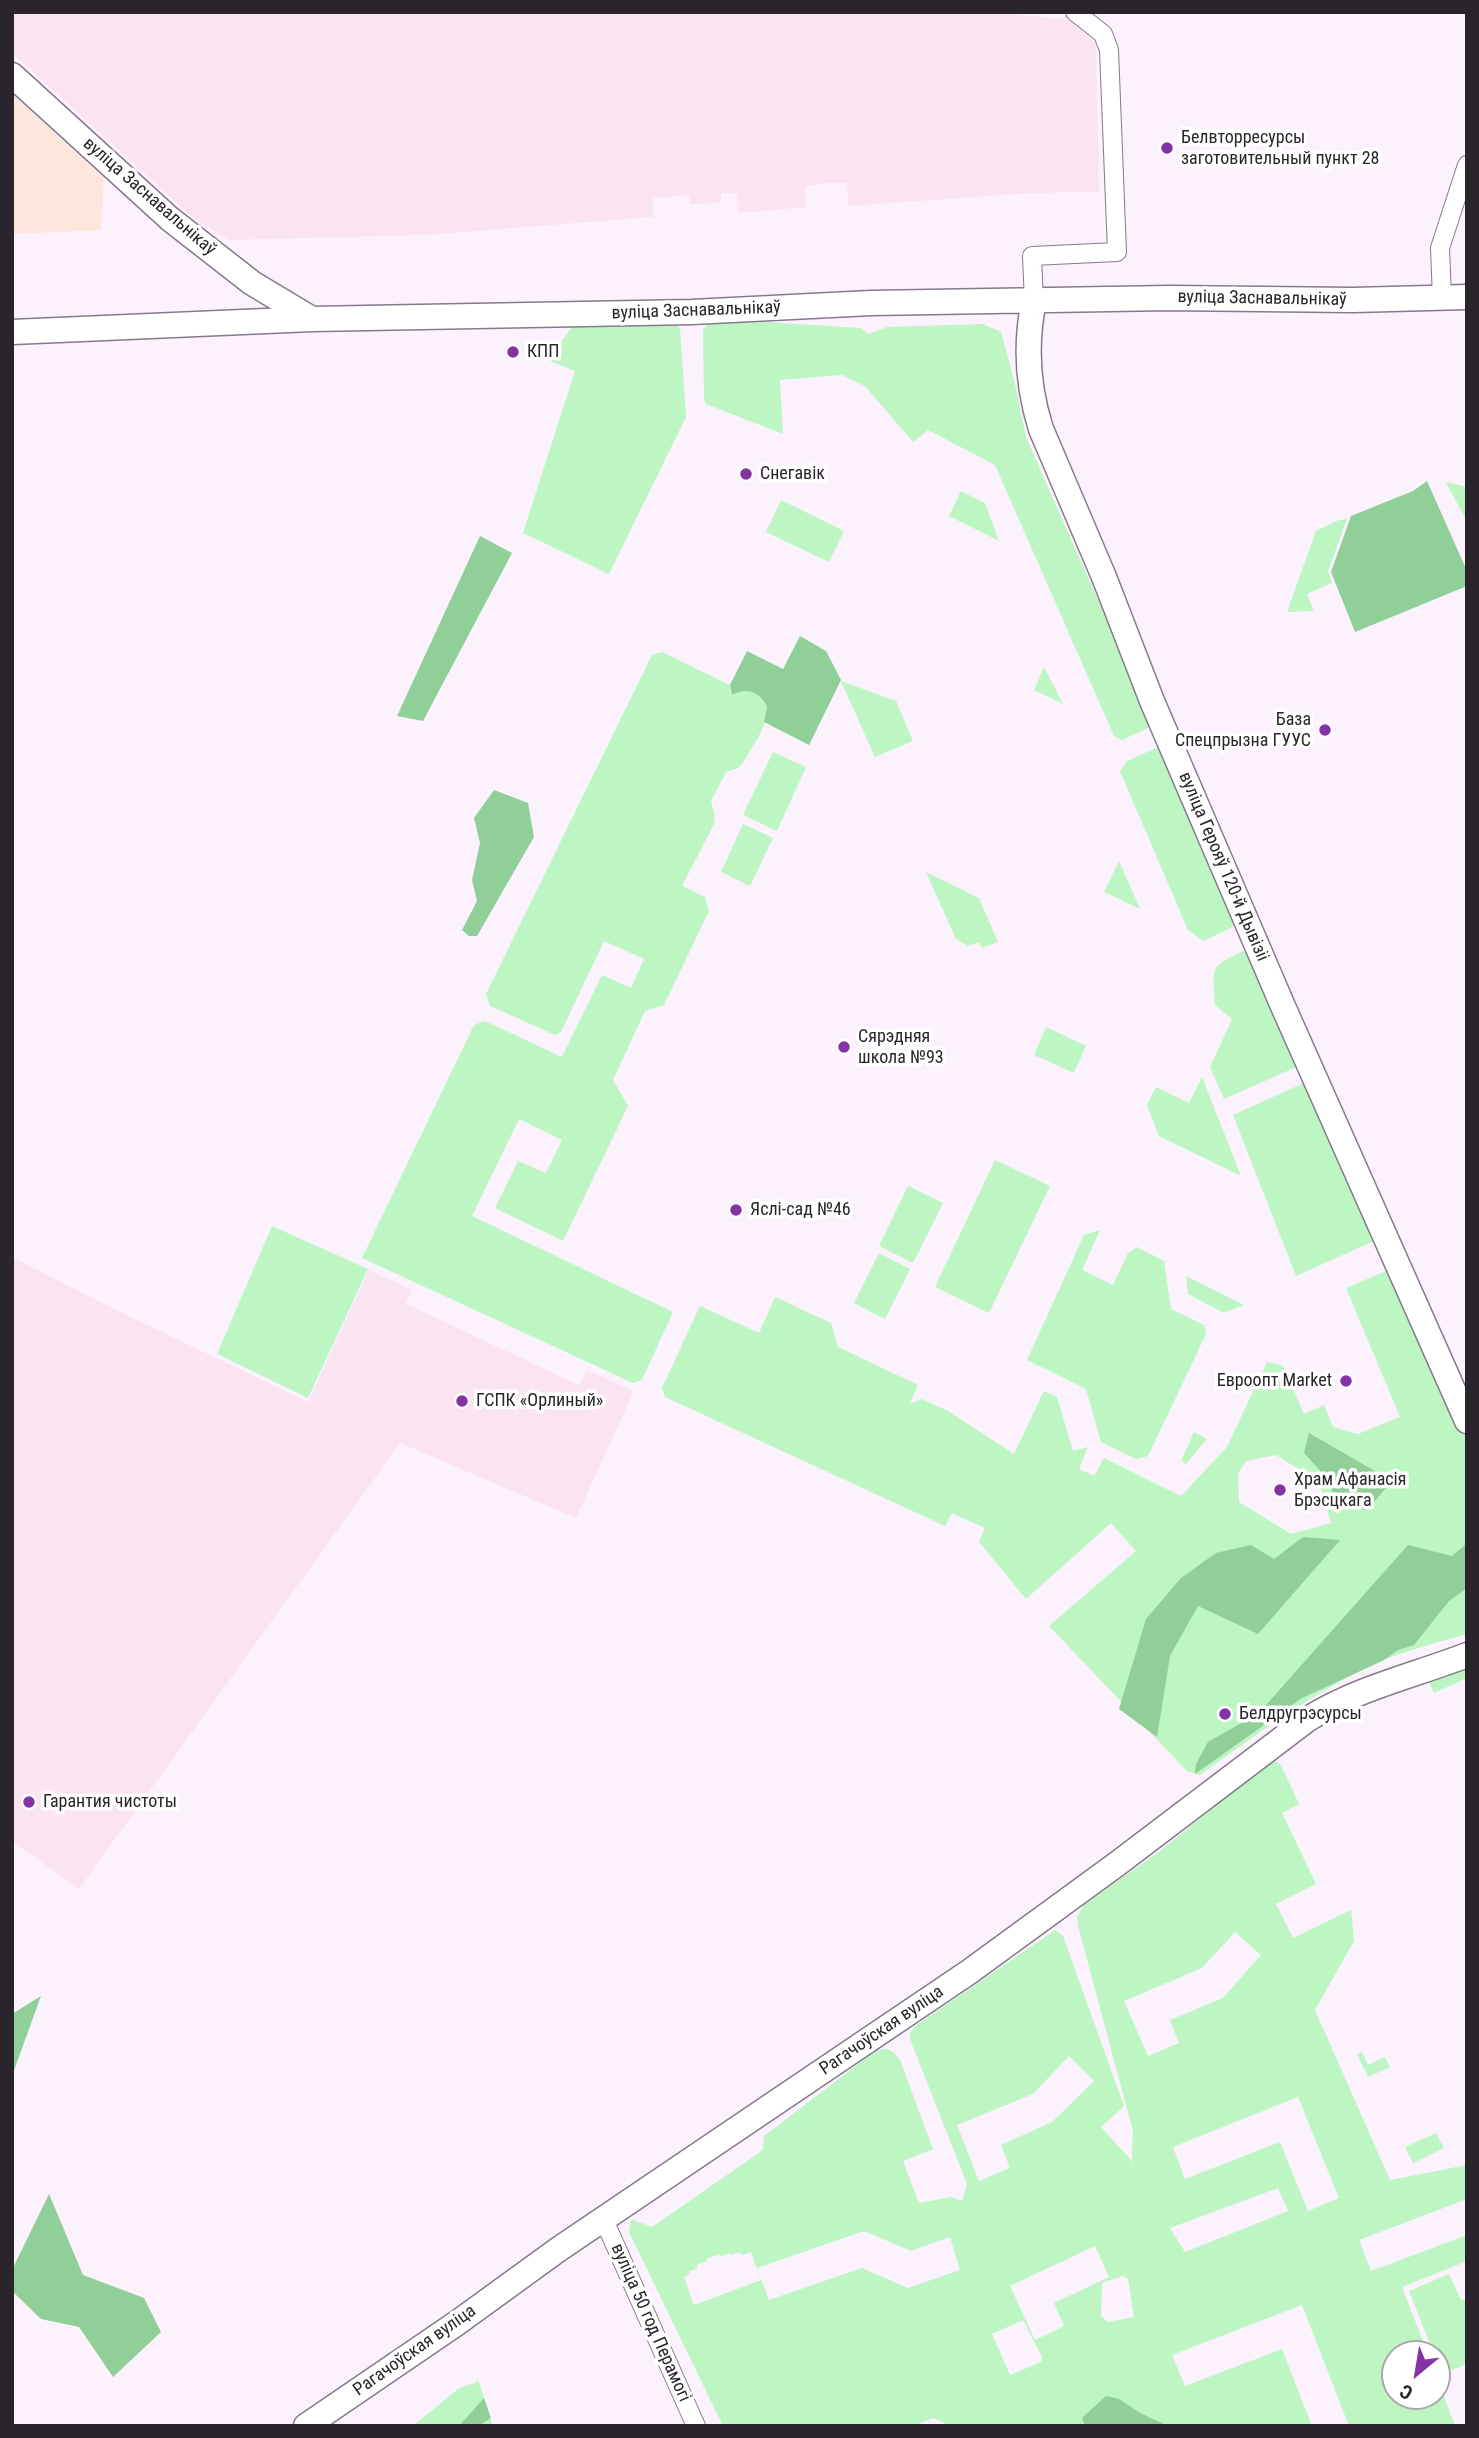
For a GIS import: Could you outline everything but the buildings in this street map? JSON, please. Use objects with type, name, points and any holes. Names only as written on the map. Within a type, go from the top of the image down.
[{"type":"street","points":[[1034,301],[1032,256],[1117,252],[1109,50],[1103,34],[1075,12]]},
{"type":"street","name":"вуліца Заснавальнікаў","points":[[12,75],[170,219],[252,283],[312,319],[692,313],[872,303],[1454,297]]},
{"type":"street","points":[[1454,297],[1440,248],[1467,165]]},
{"type":"street","name":"вуліца Герояў 120-й Дывізіі","points":[[1034,301],[1029,324],[1029,346],[1035,407],[1041,429],[1104,577],[1152,701],[1282,1004],[1467,1421]]},
{"type":"street","points":[[12,332],[312,319]]},
{"type":"street","name":"Рагачоўская вуліца","points":[[306,2426],[457,2323],[559,2249],[968,1972],[1308,1719],[1358,1693],[1423,1673],[1467,1655]]},
{"type":"street","name":"вуліца 50 год Перамогі","points":[[604,2220],[696,2426]]},
{"type":"shaded area","points":[[12,12],[997,12],[1070,20],[1096,44],[1099,192],[1031,193],[848,206],[847,183],[827,183],[805,187],[806,207],[739,213],[737,193],[721,193],[721,203],[690,204],[689,195],[653,198],[653,217],[426,235],[229,240],[192,217],[12,53]]},
{"type":"shaded area","points":[[12,94],[104,179],[101,230],[12,234]]},
{"type":"shaded area","points":[[12,1257],[308,1402],[369,1270],[412,1290],[406,1304],[579,1385],[587,1370],[634,1391],[576,1518],[400,1443],[79,1889],[12,1841]]},
{"type":"green space","points":[[765,322],[860,328],[869,334],[887,327],[983,324],[1001,332],[1026,437],[1150,718],[1148,728],[1122,740],[1114,736],[995,465],[928,430],[913,442],[865,386],[842,375],[780,380],[783,434],[706,404],[703,330],[708,323]]},
{"type":"green space","points":[[672,323],[680,328],[686,417],[609,574],[523,533],[575,371],[548,360],[574,324]]},
{"type":"green space","points":[[1427,481],[1467,571],[1467,586],[1355,632],[1331,572],[1351,516],[1413,491]]},
{"type":"green space","points":[[1446,482],[1467,487],[1467,522]]},
{"type":"green space","points":[[961,491],[985,503],[999,541],[949,516]]},
{"type":"green space","points":[[781,500],[844,531],[829,562],[766,532]]},
{"type":"green space","points":[[1347,519],[1328,571],[1332,583],[1307,594],[1314,611],[1287,612],[1316,531]]},
{"type":"green space","points":[[480,536],[512,553],[423,721],[397,716]]},
{"type":"green space","points":[[800,636],[826,651],[841,680],[809,745],[764,722],[767,707],[761,697],[747,691],[732,695],[730,685],[747,651],[783,669]]},
{"type":"green space","points":[[662,652],[730,685],[732,695],[745,690],[755,692],[764,701],[767,710],[758,738],[743,763],[726,772],[711,801],[714,824],[682,886],[705,897],[709,911],[664,1005],[645,1011],[613,1080],[628,1106],[563,1241],[495,1208],[518,1161],[546,1173],[562,1140],[519,1119],[472,1216],[673,1312],[642,1380],[633,1383],[362,1258],[474,1025],[485,1021],[562,1057],[602,975],[631,988],[644,959],[604,941],[561,1032],[555,1035],[490,1006],[486,994],[652,655]]},
{"type":"green space","points":[[1044,667],[1063,704],[1034,690]]},
{"type":"green space","points":[[841,681],[896,701],[913,741],[875,757]]},
{"type":"green space","points":[[1156,748],[1167,752],[1239,916],[1233,927],[1203,941],[1188,930],[1120,771],[1127,761]]},
{"type":"green space","points":[[773,752],[806,767],[777,831],[743,815]]},
{"type":"green space","points":[[494,790],[528,803],[534,837],[477,936],[469,936],[462,930],[477,901],[472,880],[480,843],[474,818]]},
{"type":"green space","points":[[743,824],[773,838],[750,886],[721,872]]},
{"type":"green space","points":[[1119,861],[1140,909],[1104,892]]},
{"type":"green space","points":[[926,872],[979,898],[998,942],[982,948],[979,942],[968,946],[956,939]]},
{"type":"green space","points":[[1246,952],[1301,1065],[1224,1099],[1210,1067],[1232,1019],[1215,1005],[1214,976],[1215,970],[1223,961]]},
{"type":"green space","points":[[1046,1027],[1086,1046],[1074,1073],[1034,1055]]},
{"type":"green space","points":[[1202,1077],[1241,1176],[1159,1136],[1147,1105],[1156,1087],[1189,1103]]},
{"type":"green space","points":[[1306,1082],[1376,1240],[1296,1276],[1233,1115]]},
{"type":"green space","points":[[995,1160],[1050,1186],[989,1313],[935,1287]]},
{"type":"green space","points":[[908,1186],[943,1203],[913,1263],[879,1246]]},
{"type":"green space","points":[[272,1226],[368,1269],[308,1398],[217,1354]]},
{"type":"green space","points":[[1100,1230],[1082,1270],[1113,1285],[1128,1253],[1137,1247],[1164,1261],[1171,1309],[1204,1325],[1206,1334],[1148,1456],[1136,1459],[1101,1442],[1086,1389],[1027,1360],[1084,1235]]},
{"type":"green space","points":[[879,1253],[910,1269],[885,1319],[854,1303]]},
{"type":"green space","points":[[1398,1266],[1467,1439],[1467,1634],[1404,1652],[1335,1684],[1200,1775],[1187,1771],[1049,1626],[1136,1551],[1111,1523],[1026,1599],[979,1542],[985,1528],[952,1513],[945,1526],[665,1397],[662,1388],[700,1306],[759,1333],[775,1297],[831,1323],[838,1347],[918,1385],[910,1404],[922,1399],[948,1411],[1014,1454],[1044,1391],[1057,1397],[1073,1451],[1088,1447],[1079,1469],[1094,1476],[1104,1458],[1181,1496],[1227,1447],[1267,1362],[1283,1366],[1304,1414],[1324,1405],[1333,1427],[1358,1434],[1400,1417],[1346,1288]],"holes":[[[1276,1455],[1319,1482],[1331,1523],[1291,1534],[1239,1502],[1238,1474],[1246,1461]]]},
{"type":"green space","points":[[1186,1276],[1244,1305],[1224,1313],[1188,1294]]},
{"type":"green space","points":[[1194,1432],[1207,1439],[1186,1464],[1181,1461]]},
{"type":"green space","points":[[1309,1433],[1392,1481],[1367,1510],[1339,1507],[1326,1477],[1304,1453]]},
{"type":"green space","points":[[1303,1537],[1340,1540],[1258,1634],[1198,1606],[1170,1656],[1157,1737],[1119,1709],[1146,1619],[1181,1578],[1216,1553],[1251,1545],[1274,1559]]},
{"type":"green space","points":[[1467,1543],[1467,1588],[1449,1601],[1414,1645],[1398,1650],[1384,1660],[1302,1698],[1195,1774],[1196,1764],[1208,1742],[1259,1713],[1408,1545],[1452,1556]]},
{"type":"green space","points":[[1467,1668],[1467,1678],[1434,1693],[1428,1680]]},
{"type":"green space","points":[[1273,1759],[1281,1765],[1299,1804],[1282,1813],[1316,1884],[1276,1904],[1293,1938],[1351,1910],[1354,1941],[1315,2010],[1390,2180],[1467,2165],[1467,2199],[1359,2240],[1371,2271],[1467,2235],[1467,2261],[1402,2287],[1423,2340],[1381,2340],[1381,2410],[1449,2410],[1455,2426],[1349,2426],[1302,2305],[1172,2355],[1185,2386],[1282,2349],[1312,2426],[951,2426],[933,2418],[914,2426],[723,2426],[629,2232],[631,2219],[652,2227],[763,2150],[764,2136],[874,2052],[882,2049],[892,2051],[900,2060],[933,2149],[903,2161],[919,2203],[951,2197],[962,2201],[967,2184],[910,2039],[910,2033],[914,2027],[1055,1930],[1063,1936],[1124,2106],[1101,2127],[1131,2160],[1131,2173],[1133,2131],[1077,1917],[1084,1905],[1160,1851],[1234,1791],[1232,1786]],"holes":[[[1235,1932],[1261,1955],[1223,1998],[1170,2020],[1179,2043],[1148,2056],[1124,2001],[1202,1968]],[[1069,2056],[1094,2081],[1052,2122],[1001,2145],[1010,2168],[979,2181],[957,2125],[1033,2094]],[[1298,2097],[1339,2198],[1308,2211],[1280,2142],[1185,2179],[1173,2147]],[[1278,2188],[1288,2211],[1185,2252],[1170,2228]],[[864,2231],[911,2251],[950,2237],[960,2270],[908,2288],[862,2268],[769,2300],[757,2268]],[[1095,2246],[1109,2277],[1054,2303],[1064,2326],[1035,2340],[1010,2286]],[[751,2252],[761,2280],[694,2305],[684,2277],[690,2274],[689,2271],[698,2268],[697,2265],[707,2261],[706,2259],[719,2254],[720,2257],[730,2253]],[[1123,2276],[1128,2279],[1134,2317],[1108,2322],[1101,2316],[1102,2283]],[[1023,2320],[1042,2357],[1041,2362],[1010,2375],[992,2334]]]},
{"type":"green space","points":[[41,1996],[12,2076],[12,2014]]},
{"type":"green space","points":[[1362,2052],[1368,2065],[1385,2057],[1390,2067],[1368,2077],[1357,2054]]},
{"type":"green space","points":[[1436,2133],[1444,2148],[1413,2163],[1405,2147]]},
{"type":"green space","points":[[49,2194],[83,2275],[144,2298],[161,2332],[113,2377],[79,2327],[41,2319],[12,2291],[12,2270]]},
{"type":"green space","points":[[1449,2274],[1461,2300],[1467,2299],[1467,2364],[1451,2370],[1451,2340],[1428,2340],[1409,2291]]},
{"type":"green space","points":[[478,2379],[493,2426],[413,2426],[459,2388],[477,2382]]},
{"type":"green space","points":[[1106,2396],[1119,2399],[1166,2425],[1085,2426],[1082,2418]]},
{"type":"green space","points":[[484,2398],[491,2418],[478,2426],[459,2426]]},
{"type":"place","name":"Белвторресурсы заготовительный пункт 28","points":[[1167,148]]},
{"type":"place","name":"КПП","points":[[513,352]]},
{"type":"place","name":"Снегавік","points":[[746,474]]},
{"type":"place","name":"База Спецпрызна ГУУС","points":[[1325,730]]},
{"type":"place","name":"Сярэдняя школа №93","points":[[844,1047]]},
{"type":"place","name":"Яслі-сад №46","points":[[736,1210]]},
{"type":"place","name":"Евроопт Market","points":[[1346,1381]]},
{"type":"place","name":"ГСПК «Орлиный»","points":[[462,1401]]},
{"type":"place","name":"Храм Афанасія Брэсцкага","points":[[1280,1490]]},
{"type":"place","name":"Белдругрэсурсы","points":[[1225,1714]]},
{"type":"place","name":"Гарантия чистоты","points":[[29,1802]]}]
